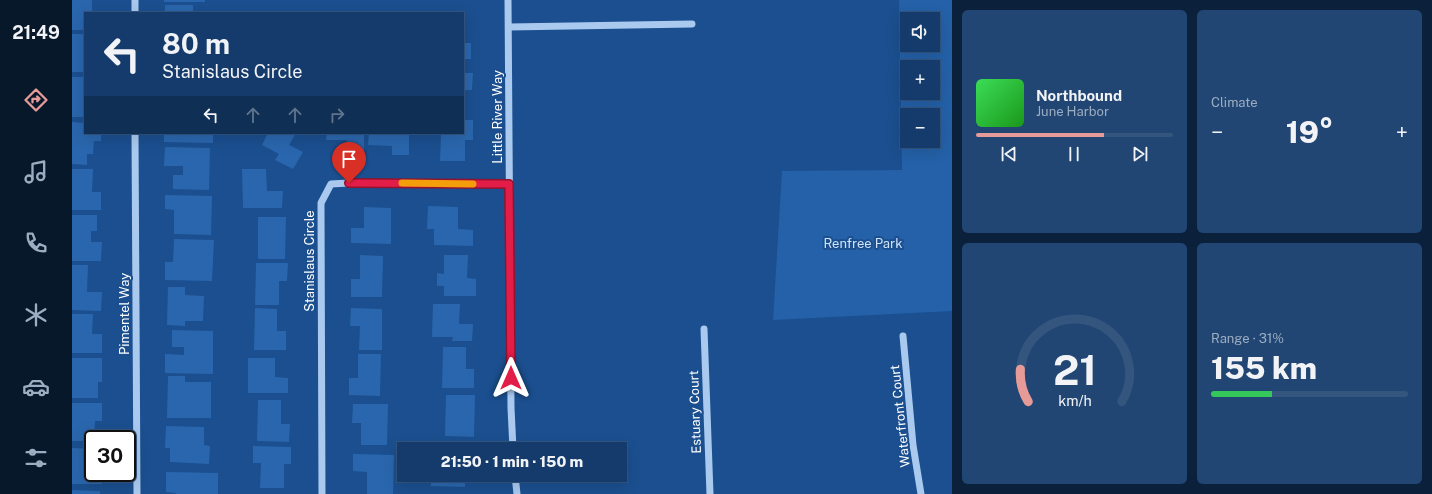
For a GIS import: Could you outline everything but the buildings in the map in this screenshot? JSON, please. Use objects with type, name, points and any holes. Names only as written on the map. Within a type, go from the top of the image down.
[{"type":"street","points":[[135,0],[135,12]]},
{"type":"street","name":"Little River Way","points":[[508,0],[511,408],[513,442]]},
{"type":"street","points":[[509,27],[692,24]]},
{"type":"street","name":"Pimentel Way","points":[[135,134],[137,494]]},
{"type":"street","name":"Stanislaus Circle","points":[[322,494],[321,203],[331,184],[509,184]]},
{"type":"street","name":"Estuary Court","points":[[704,329],[710,494]]},
{"type":"street","name":"Waterfront Court","points":[[903,336],[913,445],[921,494]]},
{"type":"street","points":[[516,482],[517,494]]},
{"type":"green space","name":"Renfree Park","points":[[899,0],[952,0],[952,311],[773,320],[782,171],[902,170],[902,148],[940,148],[940,108],[901,108],[901,100],[940,100],[940,60],[900,60]]},
{"type":"slow traffic","points":[[402,183],[473,184]]},
{"type":"route","points":[[349,183],[509,184],[511,378]]}]
